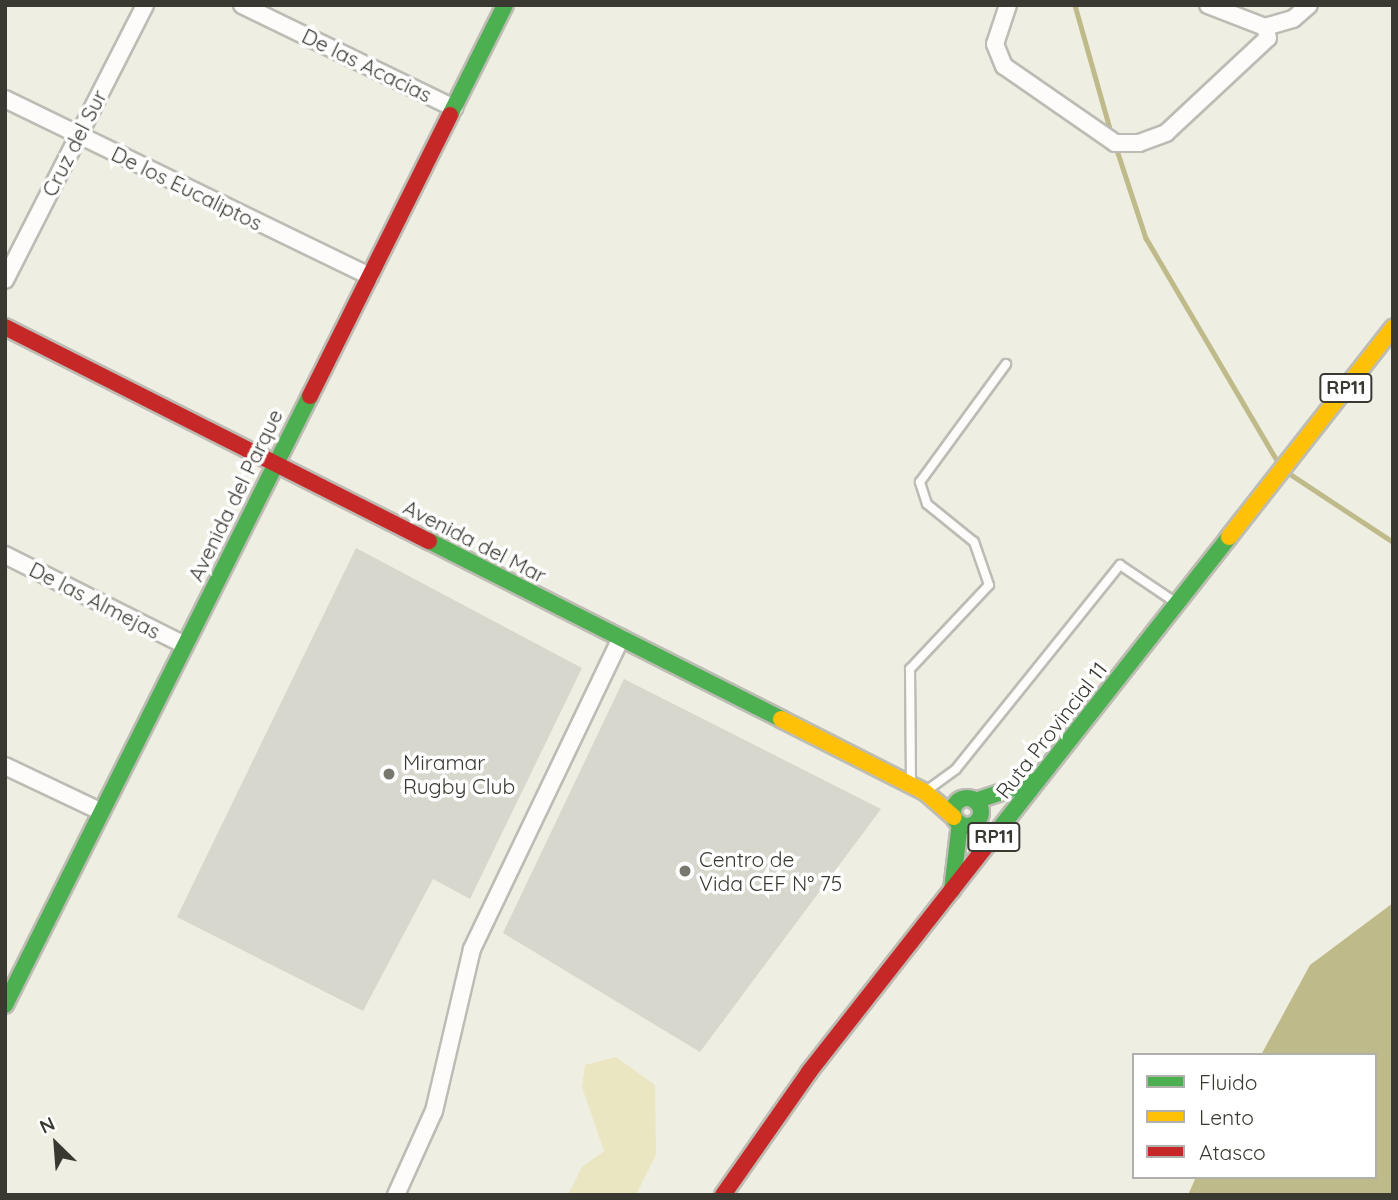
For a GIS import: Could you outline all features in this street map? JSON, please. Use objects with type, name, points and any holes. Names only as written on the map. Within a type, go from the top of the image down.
[{"type":"main road","name":"Avenida del Parque","points":[[5,1005],[11,979],[102,812],[505,5]]},
{"type":"main road","name":"Avenida del Mar","points":[[5,327],[968,813],[1038,780]]},
{"type":"main road","name":"Ruta Provincial 11","points":[[723,1195],[952,890],[1393,328]]},
{"type":"main road","points":[[952,890],[968,813],[998,832]]},
{"type":"street","name":"Cruz del Sur","points":[[5,280],[145,5]]},
{"type":"street","name":"De las Acacias","points":[[242,5],[454,107]]},
{"type":"street","points":[[1008,5],[995,44],[1004,66],[1115,143],[1139,144],[1166,133],[1268,38],[1265,27]]},
{"type":"street","points":[[1208,5],[1265,27],[1293,19],[1309,5]]},
{"type":"street","name":"De los Eucaliptos","points":[[5,99],[370,276]]},
{"type":"street","name":"De las Almejas","points":[[5,555],[185,645]]},
{"type":"street","points":[[396,1195],[433,1111],[472,949],[621,638]]},
{"type":"street","points":[[5,766],[102,812]]},
{"type":"lane","points":[[1006,364],[920,482],[927,504],[974,542],[989,585],[910,670],[918,788],[956,769],[1120,565],[1177,604]]},
{"type":"shaded area","points":[[1393,903],[1393,1195],[1188,1195],[1195,1179],[1377,1179],[1377,1053],[1262,1053],[1310,965]]},
{"type":"shaded area","points":[[616,1057],[655,1085],[656,1155],[636,1195],[568,1195],[582,1167],[604,1151],[582,1087],[585,1065]]},
{"type":"building","name":"Miramar Rugby Club","points":[[356,548],[582,668],[470,899],[433,879],[363,1011],[177,917]]},
{"type":"building","name":"Centro de Vida CEF N° 75","points":[[624,679],[881,809],[700,1052],[503,933]]},
{"type":"waterway","points":[[1075,5],[1112,136]]},
{"type":"waterway","points":[[1116,147],[1146,238],[1279,464]]},
{"type":"waterway","points":[[1290,474],[1393,542]]},
{"type":"traffic: fast","points":[[450,115],[505,5]]},
{"type":"traffic: fast","points":[[5,1005],[310,396]]},
{"type":"traffic: fast","points":[[986,846],[1229,537]]},
{"type":"traffic: fast","points":[[429,541],[781,719]]},
{"type":"traffic: fast","points":[[975,801],[1038,780]]},
{"type":"traffic: fast","points":[[967,798],[977,802],[981,812],[977,822],[967,826],[957,822],[953,812],[957,802],[967,798]]},
{"type":"traffic: fast","points":[[952,890],[960,823]]},
{"type":"traffic: slow","points":[[1229,537],[1393,328]]},
{"type":"traffic: slow","points":[[781,719],[925,792],[954,817]]},
{"type":"traffic: jam","points":[[310,396],[450,115]]},
{"type":"traffic: jam","points":[[5,327],[429,541]]},
{"type":"traffic: jam","points":[[723,1195],[809,1072],[986,846]]},
{"type":"place","name":"Miramar Rugby Club","points":[[389,774]]},
{"type":"place","name":"Centro de Vida CEF N° 75","points":[[685,871]]}]
